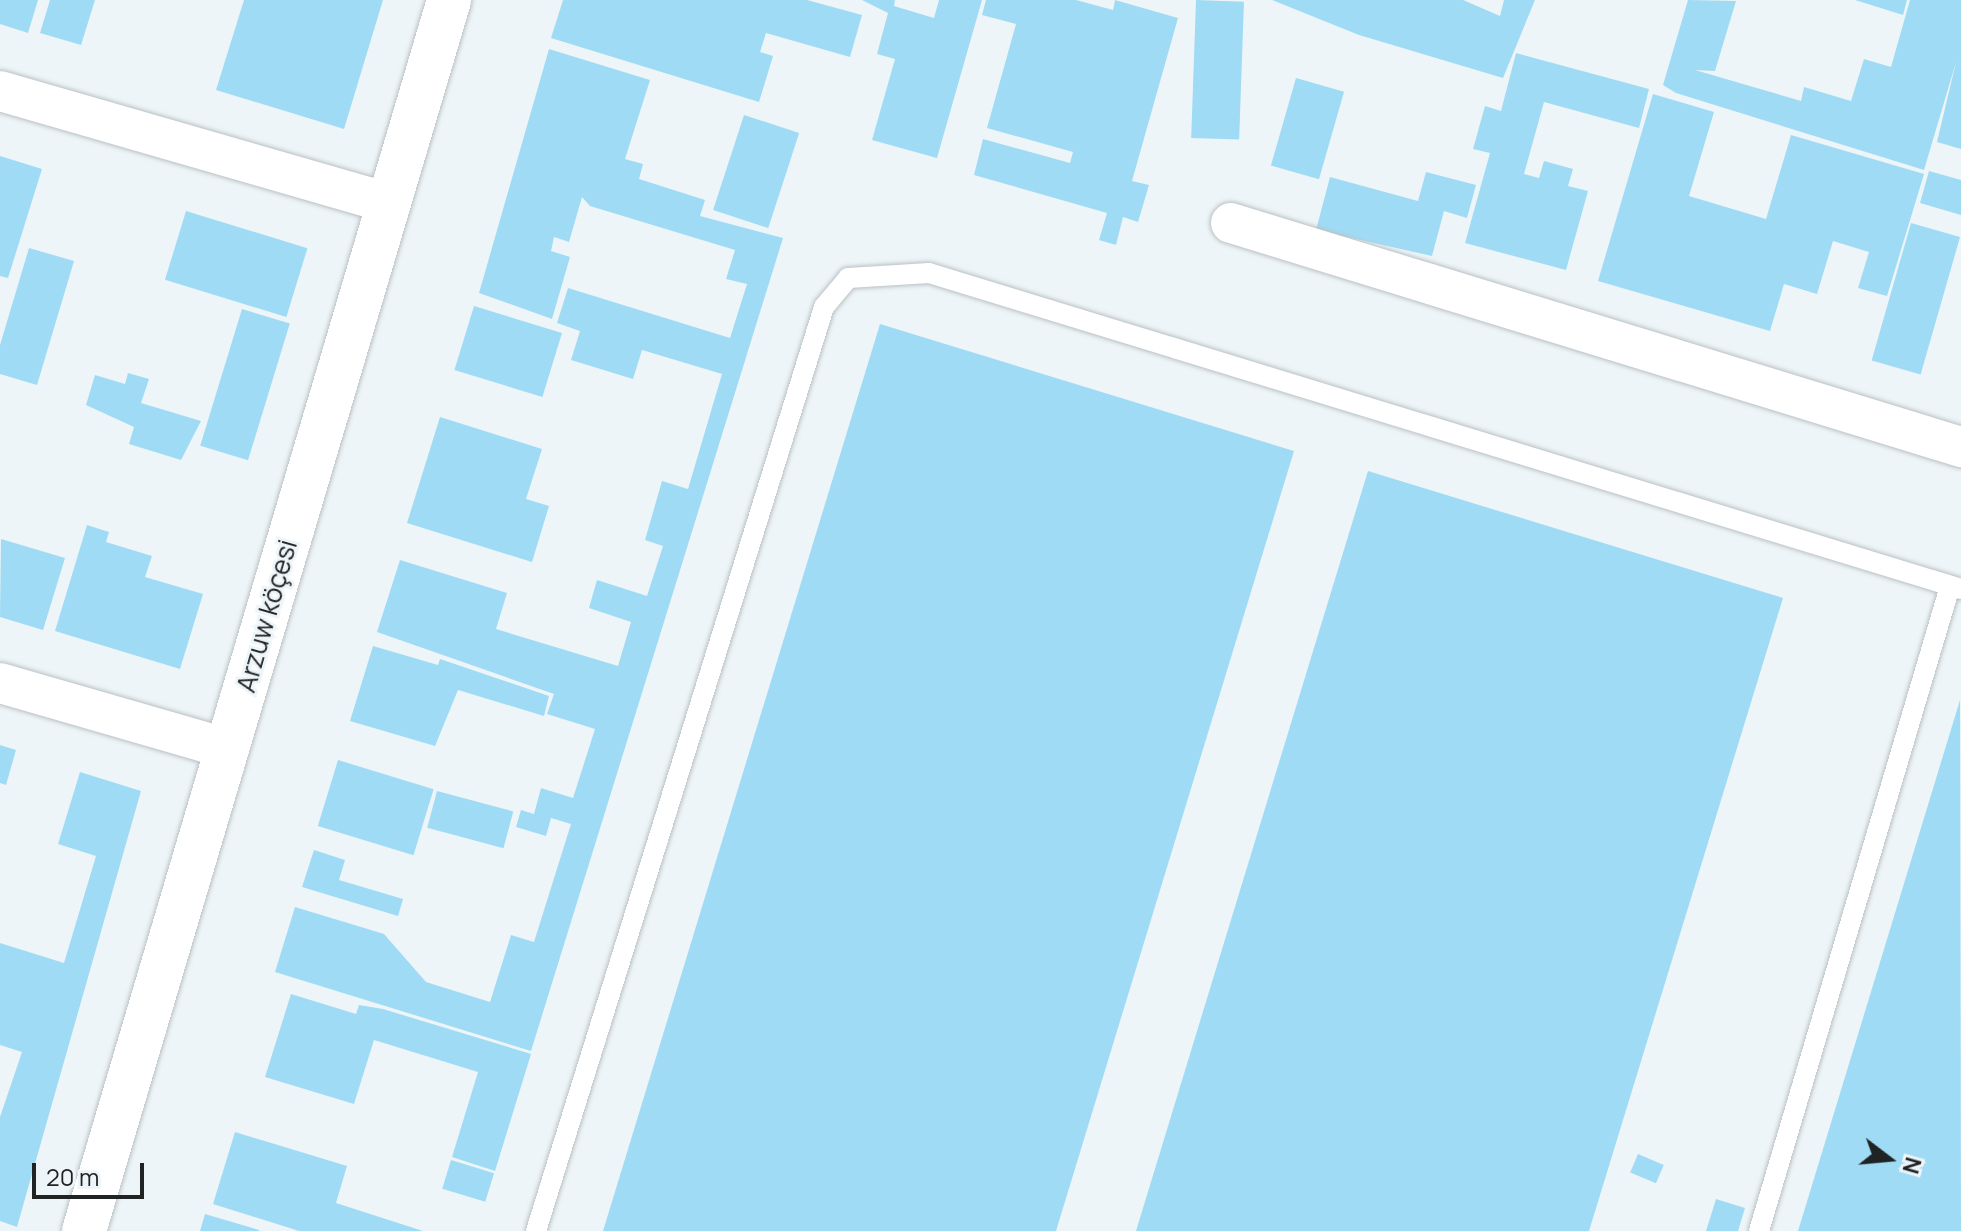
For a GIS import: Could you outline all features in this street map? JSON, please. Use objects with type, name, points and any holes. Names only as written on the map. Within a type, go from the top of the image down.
[{"type":"street","name":"Arzuw köçesi","points":[[84,1231],[449,0]]},
{"type":"street","points":[[0,91],[388,203]]},
{"type":"street","points":[[1231,223],[1961,447]]},
{"type":"street","points":[[0,683],[228,749]]},
{"type":"lane","points":[[536,1231],[824,307],[848,278],[929,273],[1956,587],[1759,1231]]},
{"type":"building","points":[[0,0],[38,0],[28,33],[0,24]]},
{"type":"building","points":[[50,0],[95,0],[81,45],[40,33]]},
{"type":"building","points":[[244,0],[383,0],[344,129],[216,90]]},
{"type":"building","points":[[563,0],[807,0],[862,15],[850,57],[766,33],[760,52],[773,56],[759,102],[551,38]]},
{"type":"building","points":[[862,0],[895,0],[894,6],[934,18],[939,0],[982,0],[937,158],[872,140],[895,59],[877,54],[888,13]]},
{"type":"building","points":[[986,0],[1076,0],[1113,10],[1115,0],[1178,18],[1132,181],[1149,185],[1138,222],[1123,217],[1116,245],[1099,240],[1107,213],[974,175],[983,139],[1070,163],[1073,152],[987,128],[1016,24],[982,15]]},
{"type":"building","points":[[1196,0],[1244,2],[1239,140],[1191,138]]},
{"type":"building","points":[[1272,0],[1463,0],[1500,16],[1504,0],[1535,0],[1503,78],[1359,35]]},
{"type":"building","points":[[1688,0],[1736,1],[1715,71],[1695,70],[1801,101],[1804,87],[1851,101],[1864,59],[1891,67],[1910,0],[1961,0],[1961,149],[1937,142],[1956,62],[1924,170],[1676,93],[1663,85]]},
{"type":"building","points":[[1855,0],[1907,0],[1903,15]]},
{"type":"building","points":[[549,49],[650,80],[625,159],[643,164],[639,179],[705,200],[700,216],[783,238],[531,1051],[275,972],[295,907],[384,934],[426,982],[490,1002],[511,935],[534,942],[571,824],[551,818],[546,836],[516,827],[521,810],[534,814],[541,788],[573,798],[595,729],[547,714],[554,694],[377,632],[400,560],[507,593],[496,629],[618,666],[631,622],[589,608],[597,580],[647,596],[663,546],[645,540],[662,481],[688,489],[722,374],[642,350],[633,379],[571,360],[580,331],[557,323],[568,288],[730,338],[747,284],[726,279],[735,250],[590,206],[582,197],[569,242],[554,237],[551,251],[570,257],[552,319],[479,293]]},
{"type":"building","points":[[1516,53],[1649,89],[1639,128],[1544,102],[1524,174],[1539,178],[1544,161],[1573,169],[1568,186],[1588,191],[1566,270],[1465,243],[1490,153],[1473,149],[1485,106],[1501,111]]},
{"type":"building","points":[[1296,78],[1344,92],[1319,179],[1271,165]]},
{"type":"building","points":[[1653,94],[1714,112],[1689,196],[1766,219],[1791,135],[1924,174],[1887,296],[1858,288],[1869,252],[1833,241],[1817,294],[1784,284],[1770,331],[1598,281]]},
{"type":"building","points":[[744,115],[799,133],[768,228],[713,210]]},
{"type":"building","points":[[0,156],[42,169],[8,278],[0,276]]},
{"type":"building","points":[[1929,171],[1961,180],[1961,215],[1920,203]]},
{"type":"building","points":[[1426,172],[1476,185],[1467,218],[1444,211],[1432,256],[1316,230],[1330,177],[1418,201]]},
{"type":"building","points":[[186,211],[307,248],[286,317],[165,280]]},
{"type":"building","points":[[1911,223],[1960,237],[1921,375],[1872,360]]},
{"type":"building","points":[[29,248],[74,261],[37,385],[0,374],[0,345]]},
{"type":"building","points":[[474,306],[562,333],[542,397],[454,370]]},
{"type":"building","points":[[242,309],[290,324],[248,460],[200,446]]},
{"type":"building","points":[[880,324],[1294,451],[1056,1231],[603,1231]]},
{"type":"building","points":[[128,373],[149,379],[141,403],[201,421],[181,460],[129,444],[134,427],[86,405],[95,375],[125,384]]},
{"type":"building","points":[[440,417],[542,449],[526,499],[549,506],[532,562],[407,523]]},
{"type":"building","points":[[1368,471],[1783,598],[1589,1231],[1136,1231]]},
{"type":"building","points":[[87,525],[109,532],[106,542],[152,556],[145,577],[203,594],[180,669],[55,631]]},
{"type":"building","points":[[1,539],[65,558],[43,630],[0,617]]},
{"type":"building","points":[[373,646],[438,665],[440,659],[549,696],[544,716],[458,690],[435,746],[350,721]]},
{"type":"building","points":[[1960,700],[1961,1231],[1798,1231]]},
{"type":"building","points":[[0,745],[16,750],[6,785],[0,783]]},
{"type":"building","points":[[338,760],[434,789],[413,855],[318,826]]},
{"type":"building","points":[[80,772],[141,791],[17,1227],[0,1221],[0,1117],[22,1052],[0,1045],[0,943],[64,963],[96,856],[58,844]]},
{"type":"building","points":[[437,791],[513,811],[503,848],[427,828]]},
{"type":"building","points":[[314,850],[345,860],[339,880],[403,899],[398,916],[302,887]]},
{"type":"building","points":[[291,994],[356,1014],[359,1005],[383,1009],[531,1054],[495,1171],[452,1157],[478,1072],[374,1040],[354,1104],[265,1077]]},
{"type":"building","points":[[235,1132],[347,1166],[336,1203],[423,1231],[299,1231],[213,1204]]},
{"type":"building","points":[[1638,1154],[1664,1165],[1656,1183],[1630,1172]]},
{"type":"building","points":[[451,1160],[494,1173],[485,1202],[442,1189]]},
{"type":"building","points":[[1716,1199],[1745,1208],[1738,1231],[1706,1231]]},
{"type":"building","points":[[205,1214],[259,1230],[259,1231],[200,1231]]}]
